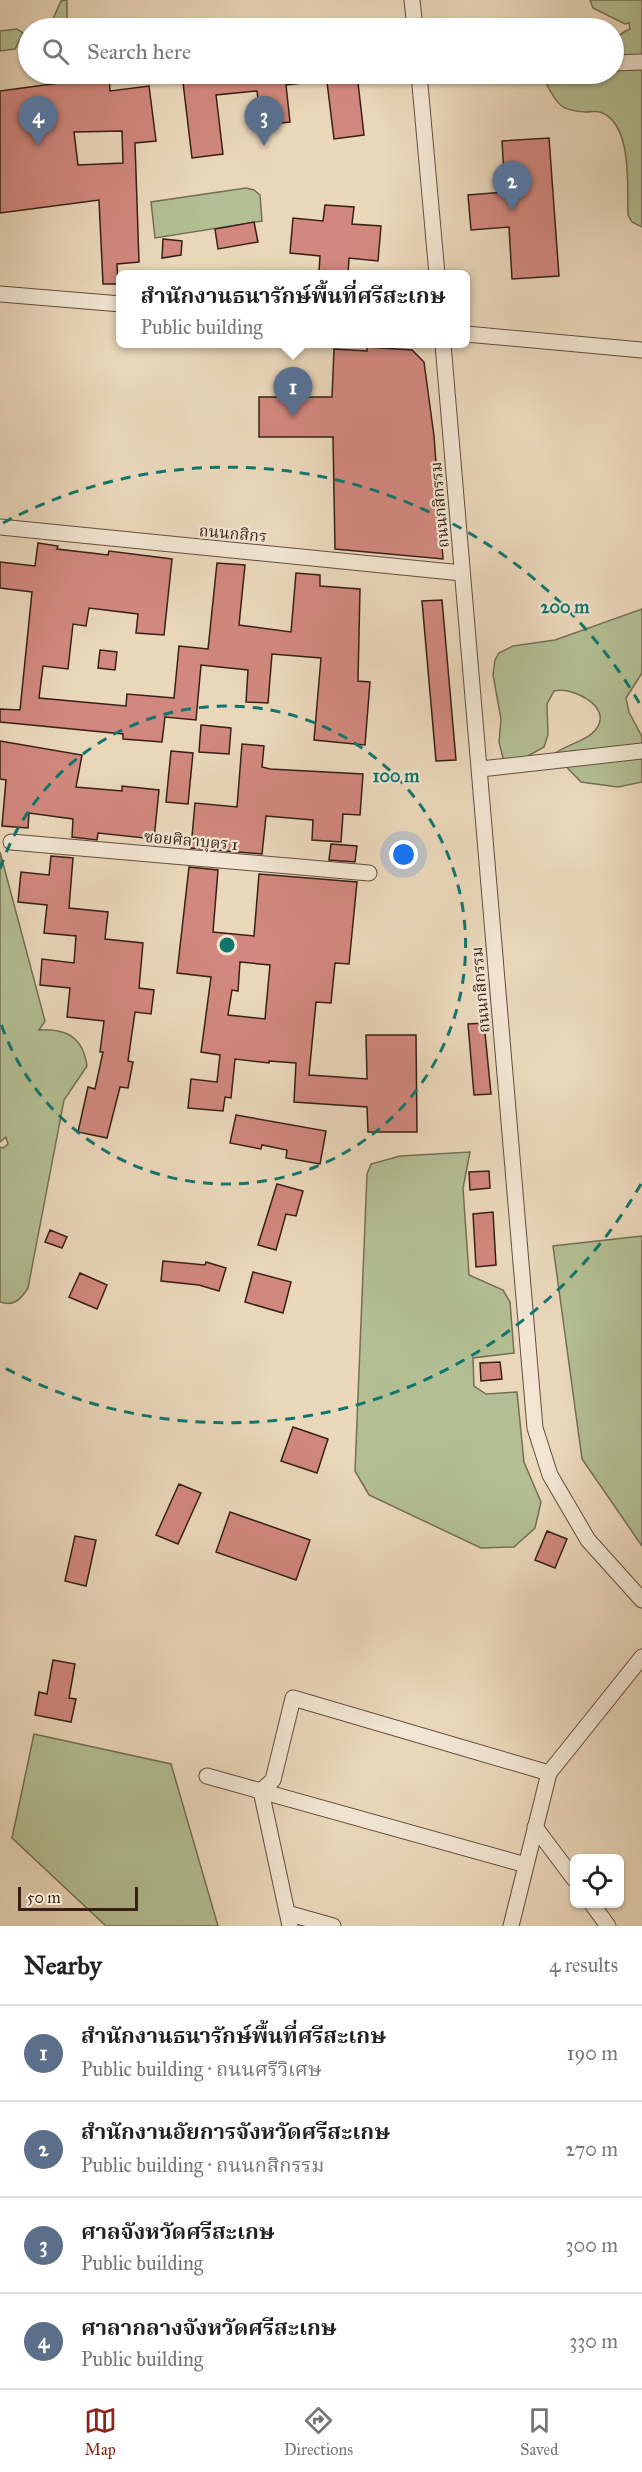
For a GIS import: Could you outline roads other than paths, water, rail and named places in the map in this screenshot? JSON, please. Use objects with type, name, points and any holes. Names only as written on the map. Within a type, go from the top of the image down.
[{"type":"street","points":[[412,0],[414,18]]},
{"type":"street","points":[[624,63],[642,62]]},
{"type":"street","points":[[420,84],[437,270]]},
{"type":"street","points":[[0,294],[116,304]]},
{"type":"street","points":[[470,334],[642,350]]},
{"type":"street","name":"ถนนกสิกรรม","points":[[443,348],[535,1428],[550,1475],[588,1540],[642,1600]]},
{"type":"street","name":"ถนนกสิกร","points":[[0,527],[462,573]]},
{"type":"street","points":[[480,769],[642,751]]},
{"type":"street","name":"ซอยศิลาบุตร 1","points":[[11,842],[369,873]]},
{"type":"street","points":[[511,1926],[549,1773],[642,1657]]},
{"type":"street","points":[[261,1791],[273,1780],[293,1698],[549,1773]]},
{"type":"street","points":[[207,1776],[526,1865]]},
{"type":"street","points":[[261,1791],[288,1919],[333,1926]]},
{"type":"street","points":[[536,1827],[570,1874]]},
{"type":"street","points":[[595,1908],[608,1926]]},
{"type":"place","name":"ศาลากลางจังหวัดศรีสะเกษ","points":[[38,146]]},
{"type":"place","name":"ศาลจังหวัดศรีสะเกษ","points":[[264,146]]},
{"type":"place","name":"สำนักงานอัยการจังหวัดศรีสะเกษ","points":[[512,211]]},
{"type":"place","name":"สำนักงานธนารักษ์พื้นที่ศรีสะเกษ","points":[[293,417]]}]
